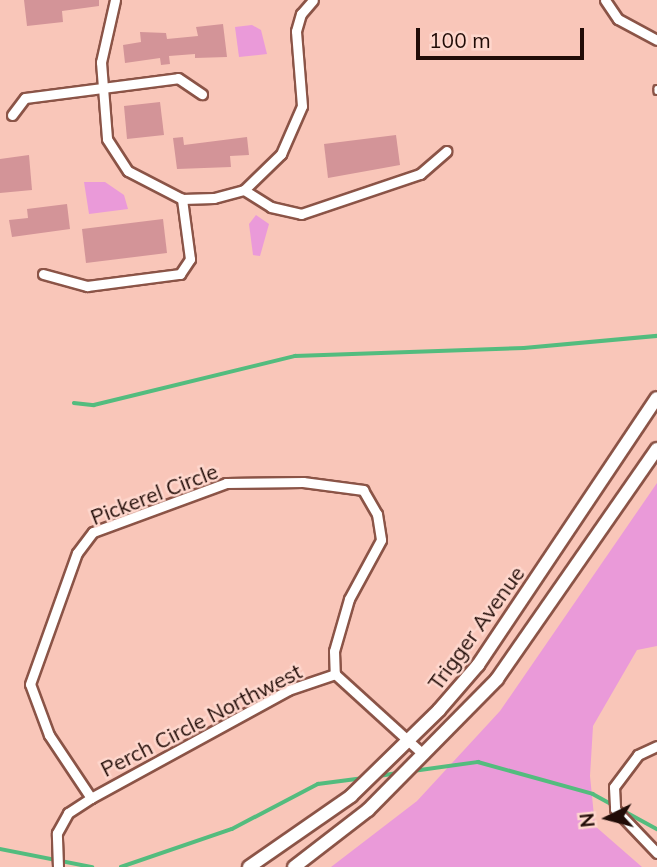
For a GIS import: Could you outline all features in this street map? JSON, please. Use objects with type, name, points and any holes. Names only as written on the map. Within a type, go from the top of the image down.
[{"type":"main road","name":"Trigger Avenue","points":[[248,867],[351,796],[408,741],[478,665],[657,398]]},
{"type":"main road","name":"Trigger Avenue","points":[[294,867],[368,810],[497,679],[657,449]]},
{"type":"street","points":[[115,0],[101,62],[107,139],[128,171],[182,199],[214,198],[244,190],[292,136],[302,106],[296,31],[301,14],[313,0]]},
{"type":"street","points":[[605,0],[618,19],[657,40]]},
{"type":"street","points":[[12,115],[25,98],[178,78],[202,94]]},
{"type":"street","points":[[244,190],[271,207],[301,214],[420,174],[446,151]]},
{"type":"street","points":[[43,274],[88,286],[180,274],[190,259],[182,199]]},
{"type":"street","name":"Pickerel Circle","points":[[91,797],[49,735],[30,684],[77,553],[93,532],[226,483],[303,482],[363,490],[377,513],[381,540],[349,599],[334,651],[335,674]]},
{"type":"street","name":"Perch Circle Northwest","points":[[91,797],[288,690],[335,674],[423,754]]},
{"type":"street","points":[[657,746],[638,755],[614,787],[615,809],[657,853]]},
{"type":"street","points":[[58,867],[57,833],[68,813],[91,797]]},
{"type":"shaded area","points":[[252,25],[261,30],[267,54],[239,57],[235,27]]},
{"type":"shaded area","points":[[84,182],[105,182],[124,195],[128,209],[89,214]]},
{"type":"shaded area","points":[[256,215],[269,224],[260,256],[253,255],[249,224]]},
{"type":"shaded area","points":[[657,483],[657,646],[637,650],[593,726],[590,776],[595,826],[642,867],[331,867],[417,801],[500,711]]},
{"type":"building","points":[[24,0],[99,0],[99,6],[62,11],[63,22],[27,26]]},
{"type":"building","points":[[223,24],[227,57],[195,58],[195,54],[169,56],[170,64],[161,65],[160,58],[125,63],[123,45],[141,42],[140,32],[166,33],[167,39],[198,36],[196,27]]},
{"type":"building","points":[[160,102],[164,135],[127,139],[124,106]]},
{"type":"building","points":[[396,135],[400,165],[328,178],[324,144]]},
{"type":"building","points":[[183,137],[184,145],[247,137],[249,155],[230,156],[231,167],[177,169],[173,138]]},
{"type":"building","points":[[29,155],[32,190],[0,193],[0,159]]},
{"type":"building","points":[[67,204],[70,229],[12,237],[9,220],[28,218],[27,209]]},
{"type":"building","points":[[163,219],[167,253],[86,263],[82,229]]},
{"type":"waterway","points":[[74,403],[94,405],[295,356],[524,348],[657,336]]},
{"type":"waterway","points":[[413,771],[478,762],[593,794],[657,829]]},
{"type":"waterway","points":[[379,776],[399,773]]},
{"type":"waterway","points":[[121,867],[232,829],[318,784],[364,778]]},
{"type":"waterway","points":[[0,849],[92,867]]}]
